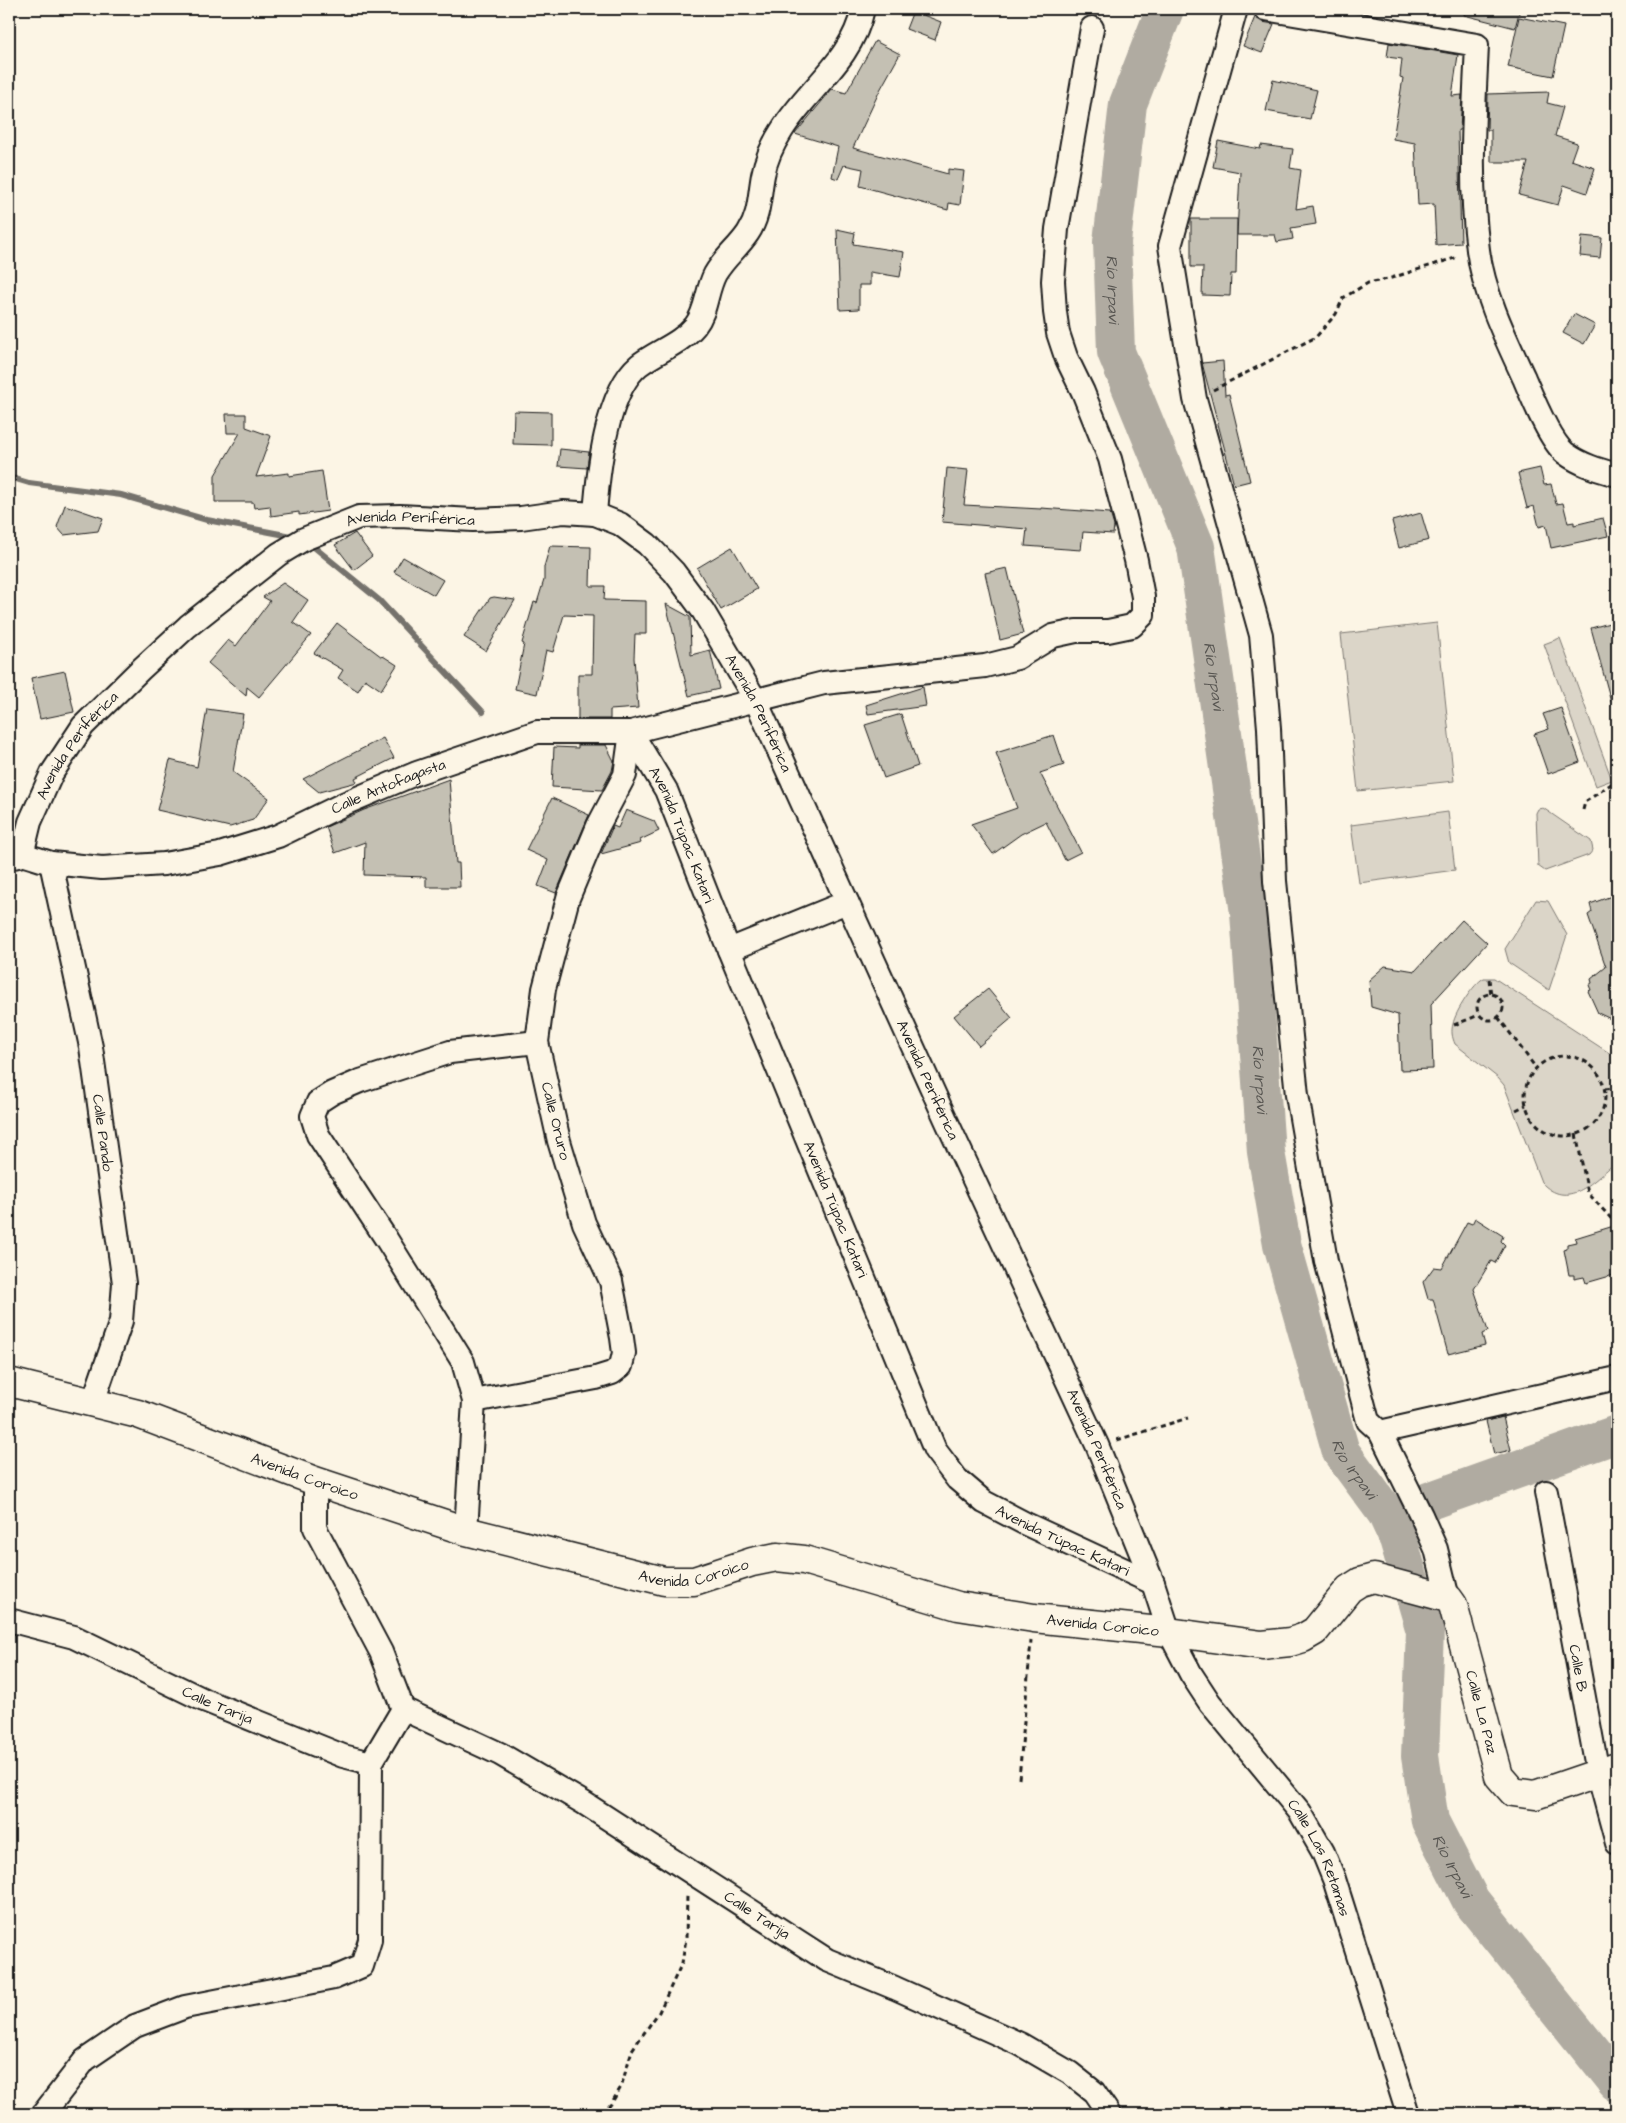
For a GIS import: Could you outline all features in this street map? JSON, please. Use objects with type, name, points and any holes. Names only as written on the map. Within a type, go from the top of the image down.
[{"type":"main road","name":"Avenida Coroico","points":[[9,1382],[138,1414],[315,1481],[466,1531],[664,1581],[694,1581],[752,1562],[777,1557],[804,1560],[958,1606],[1034,1618],[1169,1632],[1262,1645],[1290,1642],[1303,1638],[1315,1631],[1349,1589],[1360,1582],[1374,1578],[1441,1595]]},
{"type":"main road","name":"Calle La Paz","points":[[1441,1595],[1453,1605],[1499,1776],[1513,1792],[1535,1795],[1608,1770]]},
{"type":"street","points":[[595,514],[599,465],[618,395],[627,379],[638,366],[686,336],[699,321],[714,276],[730,252],[748,233],[754,222],[759,207],[764,169],[774,142],[785,124],[836,65],[860,21],[863,9]]},
{"type":"street","points":[[1236,9],[1170,246],[1195,399],[1261,635],[1269,728],[1275,881],[1297,1096],[1326,1261],[1368,1421],[1380,1432],[1436,1549],[1441,1595]]},
{"type":"street","points":[[1265,9],[1477,46],[1472,158],[1478,250],[1492,304],[1545,424],[1564,453],[1590,468],[1617,475]]},
{"type":"street","name":"Calle Antofagasta","points":[[13,854],[52,863],[102,868],[164,864],[220,854],[278,836],[346,803],[417,773],[537,732],[631,732],[824,683],[985,666],[1016,658],[1053,636],[1076,631],[1108,631],[1132,626],[1143,615],[1143,597],[1136,560],[1110,459],[1083,392],[1066,357],[1058,333],[1055,312],[1053,280],[1057,229],[1092,28]]},
{"type":"street","name":"Avenida Periférica","points":[[13,854],[52,773],[83,726],[188,626],[279,554],[304,539],[359,517],[400,516],[473,520],[521,518],[563,512],[595,514],[620,524],[647,544],[674,572],[703,611],[756,701],[951,1131],[1097,1446],[1153,1583],[1169,1632]]},
{"type":"street","name":"Avenida Túpac Katari","points":[[631,732],[666,790],[729,950],[935,1450],[957,1479],[984,1502],[1026,1524],[1153,1583]]},
{"type":"street","name":"Calle Oruro","points":[[474,1401],[596,1378],[612,1373],[621,1366],[624,1353],[611,1281],[584,1223],[559,1141],[537,1042],[544,990],[568,898],[598,826],[625,775],[631,732]]},
{"type":"street","name":"Calle Pando","points":[[52,863],[91,1047],[124,1283],[121,1320],[93,1402]]},
{"type":"street","points":[[729,950],[847,902]]},
{"type":"street","points":[[466,1531],[474,1401],[463,1362],[387,1240],[318,1135],[312,1116],[318,1102],[332,1093],[408,1064],[450,1052],[537,1042]]},
{"type":"street","points":[[1380,1432],[1617,1378]]},
{"type":"street","points":[[43,2114],[86,2060],[135,2026],[185,2007],[334,1978],[362,1966],[370,1940],[371,1763],[403,1709],[382,1652],[314,1528],[315,1481]]},
{"type":"street","name":"Calle B","points":[[1546,1492],[1608,1770],[1617,1843]]},
{"type":"street","name":"Calle Tarija","points":[[9,1620],[74,1637],[212,1703],[343,1756],[371,1763]]},
{"type":"street","name":"Calle Las Retamas","points":[[1169,1632],[1191,1674],[1210,1703],[1300,1812],[1323,1852],[1334,1879],[1408,2114]]},
{"type":"street","name":"Calle Tarija","points":[[403,1709],[500,1754],[584,1803],[827,1960],[1020,2044],[1070,2073],[1094,2092],[1109,2114]]},
{"type":"path","points":[[1195,399],[1259,368],[1316,337],[1336,314],[1343,298],[1368,283],[1428,267],[1478,250]]},
{"type":"path","points":[[1583,810],[1585,802],[1617,780]]},
{"type":"path","points":[[1489,979],[1491,995]]},
{"type":"path","points":[[1479,1015],[1478,1003],[1483,997],[1491,995],[1499,998],[1503,1005],[1498,1018]]},
{"type":"path","points":[[1454,1025],[1479,1015],[1490,1020],[1498,1018]]},
{"type":"path","points":[[1498,1018],[1536,1068]]},
{"type":"path","points":[[1573,1056],[1595,1068],[1603,1080],[1605,1088],[1605,1105],[1600,1117],[1591,1126],[1576,1134],[1567,1136],[1553,1134],[1541,1128],[1531,1118],[1526,1106],[1525,1092],[1529,1078],[1536,1068],[1554,1058],[1573,1056]]},
{"type":"path","points":[[1605,1088],[1617,1088]]},
{"type":"path","points":[[1516,1110],[1526,1106]]},
{"type":"path","points":[[1576,1134],[1588,1194],[1617,1224]]},
{"type":"path","points":[[1097,1446],[1188,1418]]},
{"type":"path","points":[[1018,1779],[1034,1618]]},
{"type":"path","points":[[602,2114],[621,2088],[632,2050],[659,2012],[682,1962],[686,1939],[686,1870]]},
{"type":"shaded area","points":[[1437,623],[1454,781],[1358,791],[1341,634]]},
{"type":"shaded area","points":[[1560,638],[1612,780],[1596,786],[1544,644]]},
{"type":"shaded area","points":[[1543,808],[1591,841],[1593,850],[1589,855],[1545,871],[1538,866],[1536,813],[1538,809]]},
{"type":"shaded area","points":[[1448,812],[1455,870],[1359,883],[1351,825]]},
{"type":"shaded area","points":[[1536,900],[1548,901],[1567,935],[1549,990],[1509,963],[1505,949]]},
{"type":"shaded area","points":[[1484,978],[1494,978],[1617,1058],[1617,1159],[1614,1164],[1579,1191],[1561,1194],[1551,1190],[1541,1182],[1504,1085],[1498,1078],[1455,1044],[1452,1032],[1454,1019],[1470,992]]},
{"type":"building","points":[[1465,9],[1520,9],[1515,28],[1464,15]]},
{"type":"building","points":[[913,11],[941,22],[935,40],[906,29]]},
{"type":"building","points":[[1255,17],[1262,22],[1274,24],[1262,53],[1243,46]]},
{"type":"building","points":[[1519,17],[1564,26],[1553,76],[1508,67]]},
{"type":"building","points":[[875,41],[900,54],[880,90],[853,148],[948,174],[948,169],[964,171],[960,205],[949,203],[948,210],[860,186],[863,169],[844,165],[838,179],[832,177],[838,147],[795,134],[832,89],[846,93]]},
{"type":"building","points":[[1389,43],[1458,55],[1452,96],[1462,95],[1460,130],[1458,130],[1461,243],[1436,245],[1434,204],[1418,205],[1415,143],[1393,139],[1403,78],[1400,77],[1402,59],[1387,57]]},
{"type":"building","points":[[1273,80],[1317,90],[1310,119],[1266,111]]},
{"type":"building","points":[[1549,92],[1547,103],[1563,107],[1555,136],[1577,143],[1571,160],[1595,168],[1587,193],[1564,185],[1558,205],[1519,195],[1528,162],[1491,162],[1491,130],[1487,130],[1488,94]]},
{"type":"building","points":[[1218,141],[1260,149],[1261,145],[1293,149],[1290,168],[1301,170],[1296,209],[1313,206],[1316,224],[1291,228],[1293,239],[1277,242],[1275,235],[1237,235],[1240,172],[1213,167]]},
{"type":"building","points":[[1191,219],[1237,219],[1236,274],[1231,274],[1230,296],[1202,295],[1203,267],[1191,267]]},
{"type":"building","points":[[837,229],[855,233],[853,244],[904,252],[900,277],[870,272],[870,285],[859,285],[859,309],[840,310]]},
{"type":"building","points":[[1582,236],[1602,238],[1600,258],[1580,256]]},
{"type":"building","points":[[1574,314],[1595,325],[1584,344],[1563,333]]},
{"type":"building","points":[[1223,361],[1225,395],[1229,394],[1250,481],[1234,485],[1202,363]]},
{"type":"building","points":[[514,411],[551,412],[551,445],[513,444]]},
{"type":"building","points":[[226,414],[246,414],[246,427],[271,436],[256,477],[289,473],[289,476],[322,471],[328,511],[299,515],[299,512],[271,516],[270,506],[254,508],[253,502],[215,502],[215,475],[240,433],[227,433]]},
{"type":"building","points":[[560,449],[589,452],[587,468],[558,466]]},
{"type":"building","points":[[947,468],[968,470],[964,505],[1110,513],[1114,526],[1113,534],[1083,532],[1081,550],[1025,546],[1027,529],[942,522]]},
{"type":"building","points":[[1540,468],[1544,485],[1551,484],[1556,504],[1563,503],[1568,523],[1574,522],[1574,525],[1603,518],[1608,536],[1551,548],[1546,525],[1539,527],[1534,506],[1527,508],[1518,473]]},
{"type":"building","points":[[65,505],[103,518],[98,531],[64,535],[57,527]]},
{"type":"building","points":[[1421,513],[1429,540],[1399,548],[1392,521]]},
{"type":"building","points":[[355,533],[372,556],[354,570],[335,545]]},
{"type":"building","points":[[550,546],[591,547],[590,586],[605,586],[604,600],[646,601],[646,634],[635,634],[634,658],[638,708],[610,710],[610,719],[578,719],[578,674],[592,674],[593,616],[564,615],[553,652],[546,650],[537,694],[515,689],[524,644],[522,643],[534,602],[537,603],[544,580],[544,567]]},
{"type":"building","points":[[732,547],[757,589],[721,610],[697,568]]},
{"type":"building","points":[[403,557],[443,580],[434,595],[394,572]]},
{"type":"building","points":[[1007,568],[1023,634],[1000,640],[985,573]]},
{"type":"building","points":[[283,583],[308,600],[293,622],[311,635],[259,697],[247,687],[246,696],[208,663],[228,640],[236,646],[270,601],[263,597]]},
{"type":"building","points":[[490,598],[515,600],[486,651],[464,637]]},
{"type":"building","points":[[666,604],[690,617],[691,655],[710,650],[719,689],[689,696]]},
{"type":"building","points":[[1617,621],[1617,704],[1612,705],[1591,628]]},
{"type":"building","points":[[337,623],[382,657],[397,665],[381,690],[365,679],[358,691],[338,678],[343,670],[314,653]]},
{"type":"building","points":[[65,671],[74,712],[40,719],[31,678]]},
{"type":"building","points":[[923,687],[926,706],[868,714],[866,705]]},
{"type":"building","points":[[1561,708],[1580,762],[1548,774],[1534,734],[1549,729],[1543,714]]},
{"type":"building","points":[[207,709],[243,714],[233,772],[269,798],[253,820],[230,827],[157,810],[170,760],[197,767]]},
{"type":"building","points":[[901,714],[918,766],[884,778],[865,725]]},
{"type":"building","points":[[1054,735],[1064,765],[1040,773],[1081,852],[1065,860],[1046,822],[1021,834],[993,854],[971,824],[1017,808],[996,753]]},
{"type":"building","points":[[383,738],[394,758],[355,778],[357,782],[319,792],[303,779]]},
{"type":"building","points":[[578,745],[606,745],[614,761],[612,771],[602,790],[552,787],[554,747],[578,748]]},
{"type":"building","points":[[449,779],[456,863],[459,863],[460,887],[426,887],[426,877],[364,875],[365,842],[335,853],[326,827],[364,810]]},
{"type":"building","points":[[552,798],[589,815],[556,893],[538,886],[548,860],[526,850]]},
{"type":"building","points":[[626,810],[654,821],[659,831],[640,840],[641,843],[601,854],[613,826],[618,828]]},
{"type":"building","points":[[1617,894],[1617,1022],[1598,1013],[1588,991],[1591,990],[1589,985],[1592,983],[1591,979],[1606,967],[1588,915],[1592,912],[1590,904]]},
{"type":"building","points":[[1462,920],[1487,943],[1431,1004],[1433,1069],[1400,1070],[1398,1015],[1371,1007],[1369,980],[1385,966],[1415,971]]},
{"type":"building","points":[[988,989],[1012,1018],[979,1046],[954,1016]]},
{"type":"building","points":[[1475,1218],[1503,1236],[1501,1241],[1505,1245],[1495,1263],[1491,1261],[1474,1289],[1488,1331],[1482,1334],[1485,1345],[1448,1354],[1433,1299],[1428,1299],[1423,1282],[1434,1267],[1442,1268],[1467,1222],[1472,1224]]},
{"type":"building","points":[[1617,1225],[1617,1274],[1586,1283],[1584,1277],[1574,1279],[1574,1275],[1569,1275],[1564,1250],[1567,1249],[1567,1244],[1576,1242],[1575,1238]]},
{"type":"building","points":[[1503,1417],[1511,1450],[1494,1454],[1486,1421]]},
{"type":"waterway","name":"Río Irpavi","points":[[1165,9],[1128,104],[1112,242],[1116,352],[1196,547],[1249,913],[1266,1152],[1282,1244],[1341,1452],[1386,1513],[1398,1539],[1425,1631],[1420,1756],[1430,1821],[1471,1901],[1617,2083]]},
{"type":"waterway","points":[[9,477],[29,483],[121,495],[207,520],[296,537]]},
{"type":"waterway","points":[[309,543],[379,600],[483,712]]},
{"type":"waterway","points":[[1429,1501],[1617,1434]]}]
